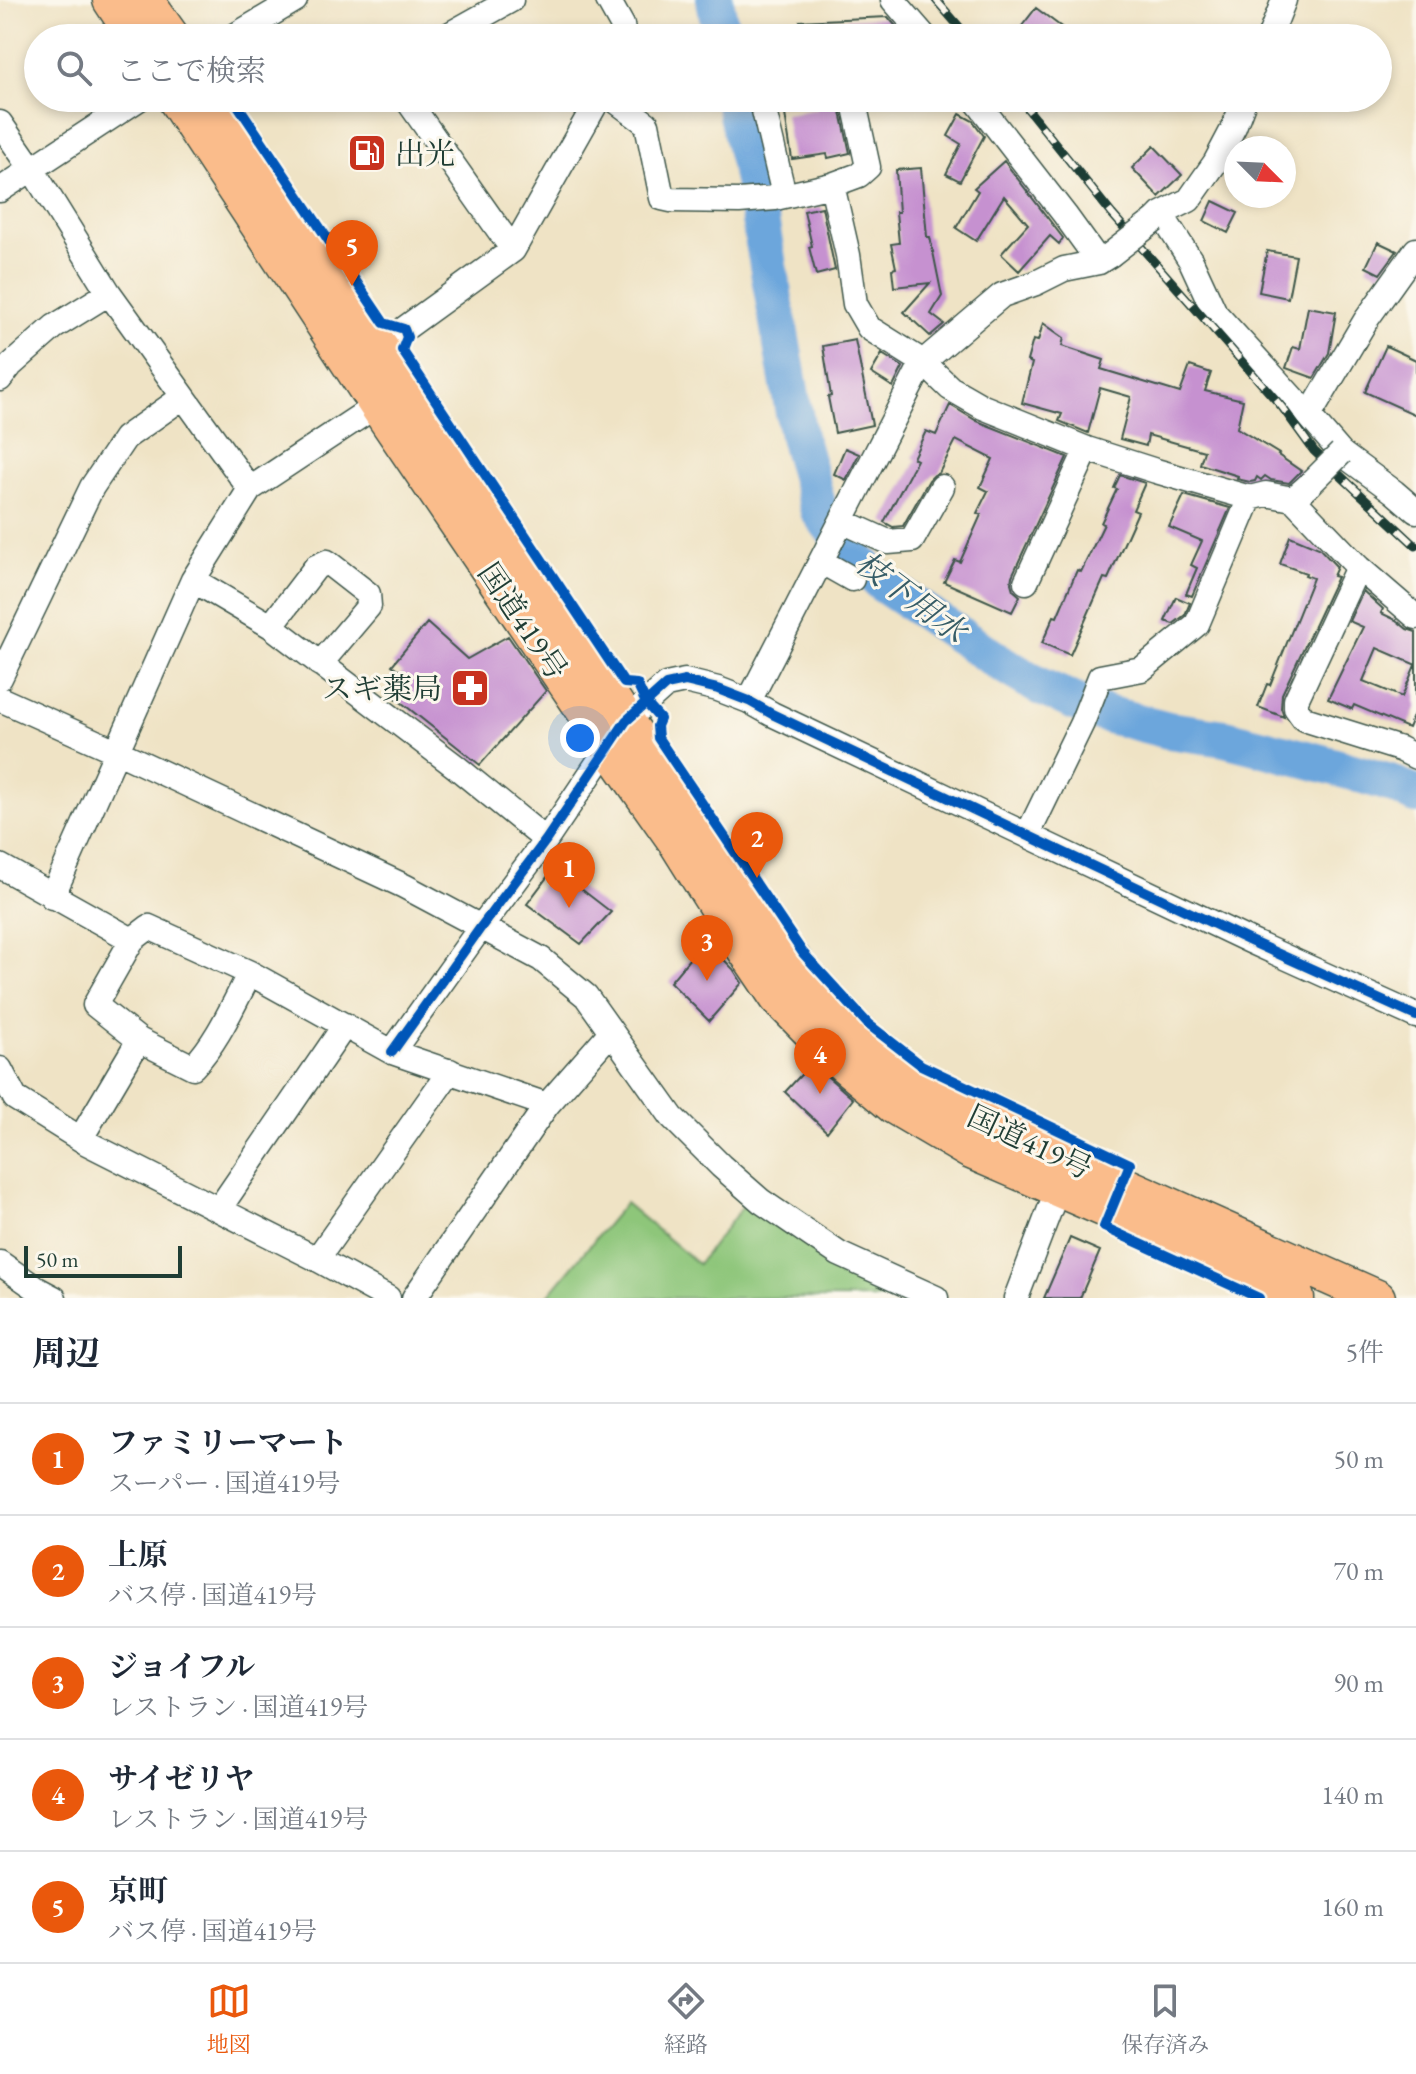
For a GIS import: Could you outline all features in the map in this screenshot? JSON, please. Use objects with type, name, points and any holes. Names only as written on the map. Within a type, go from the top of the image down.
[{"type":"highway","points":[[111,0],[127,24]]},
{"type":"highway","points":[[145,0],[162,24]]},
{"type":"highway","name":"国道419号","points":[[184,112],[377,405],[618,735],[846,1023],[916,1080],[1065,1175],[1296,1298]]},
{"type":"highway","name":"国道419号","points":[[223,112],[489,507],[618,735]]},
{"type":"highway","name":"国道419号","points":[[1065,1175],[1377,1298]]},
{"type":"street","points":[[255,24],[295,0]]},
{"type":"street","points":[[468,24],[511,0]]},
{"type":"street","points":[[608,0],[621,24]]},
{"type":"street","points":[[893,0],[914,24]]},
{"type":"street","points":[[1275,24],[1284,0]]},
{"type":"street","points":[[0,190],[119,112]]},
{"type":"street","points":[[416,112],[513,250]]},
{"type":"street","points":[[378,345],[513,250],[591,112]]},
{"type":"street","points":[[631,112],[647,124],[662,198],[739,201],[832,185],[859,175],[868,167],[856,112]]},
{"type":"street","points":[[764,112],[779,196]]},
{"type":"street","points":[[985,112],[1065,215],[1104,259]]},
{"type":"street","points":[[749,701],[923,362],[1002,295],[1064,269],[1104,259],[1158,217],[1189,200],[1215,163],[1240,112]]},
{"type":"street","points":[[0,123],[109,293],[250,489]]},
{"type":"street","points":[[832,185],[848,255],[855,304],[869,328],[923,362],[950,388],[983,407],[1087,449],[1250,498],[1301,492],[1341,453]]},
{"type":"street","points":[[1158,217],[1191,261],[1215,313],[1341,453],[1416,511]]},
{"type":"street","points":[[1309,416],[1366,320],[1416,250]]},
{"type":"street","points":[[0,379],[11,365],[54,327],[109,293]]},
{"type":"street","points":[[0,678],[92,487],[125,438],[183,397]]},
{"type":"street","points":[[52,897],[193,580],[250,489],[377,405]]},
{"type":"street","points":[[1026,582],[1087,449]]},
{"type":"street","points":[[842,521],[888,542],[912,540],[942,487]]},
{"type":"street","points":[[1301,492],[1358,567],[1416,617]]},
{"type":"street","points":[[1028,834],[1082,723],[1100,677],[1142,669],[1197,624],[1250,498]]},
{"type":"street","points":[[823,559],[852,579]]},
{"type":"street","points":[[271,626],[316,567],[327,562],[368,594],[369,606],[320,664]]},
{"type":"street","points":[[1358,567],[1296,700],[1296,708],[1304,719],[1400,749],[1416,757]]},
{"type":"street","points":[[193,580],[271,626],[455,766],[546,840]]},
{"type":"street","points":[[392,1052],[618,735],[666,685],[685,681],[749,701],[1250,941],[1416,1016]]},
{"type":"street","points":[[0,699],[404,886],[541,959],[586,996],[672,1117],[761,1201],[839,1254],[936,1298]]},
{"type":"street","points":[[2,873],[132,940]]},
{"type":"street","points":[[250,973],[204,1055],[193,1067],[139,1040],[95,1005],[132,940],[149,927],[250,973],[392,1052],[547,1105]]},
{"type":"street","points":[[219,1209],[345,1025]]},
{"type":"street","points":[[414,1298],[547,1105],[611,1032]]},
{"type":"street","points":[[81,1138],[139,1040]]},
{"type":"street","points":[[0,1069],[15,1098],[87,1143],[388,1298]]},
{"type":"street","points":[[317,1259],[450,1071]]},
{"type":"street","points":[[1016,1298],[1065,1175]]},
{"type":"street","points":[[0,1263],[54,1298]]},
{"type":"green space","points":[[750,1197],[817,1252],[903,1298],[546,1298],[625,1203],[698,1264]]},
{"type":"building","points":[[1036,8],[1057,24],[1023,24]]},
{"type":"building","points":[[888,17],[894,24],[801,24],[800,21]]},
{"type":"building","points":[[841,112],[850,153],[828,158],[827,154],[792,159],[785,114]]},
{"type":"building","points":[[960,114],[973,121],[984,136],[960,181],[946,174],[961,144],[948,136]]},
{"type":"building","points":[[1154,146],[1182,175],[1159,197],[1132,168]]},
{"type":"building","points":[[1004,161],[1063,238],[1059,244],[1050,236],[1019,271],[1001,254],[1028,224],[1004,196],[976,241],[956,228],[978,191],[974,188]]},
{"type":"building","points":[[921,168],[927,237],[930,237],[942,296],[931,314],[944,324],[930,336],[904,312],[930,283],[894,287],[892,269],[896,268],[891,244],[899,243],[896,170]]},
{"type":"building","points":[[1213,201],[1238,213],[1228,233],[1204,221]]},
{"type":"building","points":[[822,207],[835,270],[816,275],[804,211]]},
{"type":"building","points":[[1378,242],[1397,251],[1380,274],[1366,267]]},
{"type":"building","points":[[1267,251],[1296,256],[1288,298],[1259,292]]},
{"type":"building","points":[[1308,307],[1336,312],[1329,353],[1314,378],[1286,368],[1293,347],[1300,349]]},
{"type":"building","points":[[1043,323],[1064,338],[1062,346],[1104,360],[1101,369],[1180,393],[1190,366],[1211,373],[1205,391],[1243,400],[1237,428],[1301,471],[1289,483],[1265,476],[1250,482],[1200,464],[1204,451],[1148,435],[1146,446],[1120,439],[1131,397],[1100,388],[1088,433],[1059,421],[1062,414],[1022,403],[1032,363],[1027,361],[1033,340],[1038,341]]},
{"type":"building","points":[[855,340],[872,425],[835,433],[823,346]]},
{"type":"building","points":[[1386,346],[1416,360],[1416,415],[1365,392]]},
{"type":"building","points":[[882,354],[903,367],[893,387],[871,373]]},
{"type":"building","points":[[950,405],[977,421],[1067,457],[1012,576],[1013,590],[1020,596],[1012,612],[944,582],[955,560],[960,562],[981,515],[977,513],[988,491],[980,487],[993,459],[956,440],[939,473],[929,480],[903,526],[893,527],[884,522],[917,460],[913,458],[926,431],[936,435]]},
{"type":"building","points":[[845,448],[859,454],[846,480],[834,474]]},
{"type":"building","points":[[1120,475],[1145,483],[1133,510],[1138,512],[1070,655],[1042,643],[1077,570],[1081,572],[1104,524],[1101,523]]},
{"type":"building","points":[[1184,495],[1230,508],[1192,596],[1186,594],[1197,568],[1191,565],[1202,541],[1169,527]]},
{"type":"building","points":[[1290,536],[1319,548],[1337,567],[1333,576],[1337,577],[1282,694],[1284,717],[1258,707],[1267,684],[1270,685],[1313,578],[1280,564]]},
{"type":"building","points":[[1363,591],[1383,609],[1381,613],[1416,632],[1416,665],[1416,709],[1408,728],[1354,705],[1352,709],[1328,699],[1363,627],[1349,621]],"holes":[[[1377,648],[1416,665],[1402,697],[1363,681]]]},
{"type":"building","points":[[1176,597],[1190,603],[1185,615],[1173,624],[1165,621]]},
{"type":"building","name":"スギ薬局","points":[[427,623],[467,659],[508,636],[546,691],[480,765],[392,695],[392,681],[403,673],[392,665]]},
{"type":"building","points":[[554,868],[611,912],[581,944],[527,904]]},
{"type":"building","points":[[705,940],[742,983],[709,1021],[670,982]]},
{"type":"building","points":[[812,1063],[853,1099],[827,1132],[785,1092]]},
{"type":"building","points":[[1070,1238],[1100,1251],[1080,1298],[1044,1298]]},
{"type":"waterway","name":"枝下用水","points":[[715,0],[719,24]]},
{"type":"waterway","name":"枝下用水","points":[[736,112],[753,180],[798,436],[819,511],[855,558],[883,584],[999,662],[1039,686],[1098,712],[1168,730],[1225,738],[1325,764],[1390,783],[1416,795]]},
{"type":"railway","points":[[936,0],[957,24]]},
{"type":"railway","points":[[1030,112],[1112,214],[1282,407],[1314,451],[1416,546]]},
{"type":"cycle path","points":[[242,112],[384,323],[404,329],[407,337],[402,350],[624,683],[637,684],[646,703],[660,719],[658,738],[803,953],[868,1024],[921,1065],[1130,1164],[1104,1227],[1259,1298]]},
{"type":"cycle path","points":[[392,1052],[546,840],[626,721],[666,685],[685,681],[749,701],[1250,941],[1416,1016]]},
{"type":"place","name":"出光","points":[[367,153]]},
{"type":"place","name":"京町","points":[[352,286]]},
{"type":"place","name":"スギ薬局","points":[[470,688]]},
{"type":"place","name":"上原","points":[[757,878]]},
{"type":"place","name":"ファミリーマート","points":[[569,908]]},
{"type":"place","name":"ジョイフル","points":[[707,981]]},
{"type":"place","name":"サイゼリヤ","points":[[820,1094]]}]
